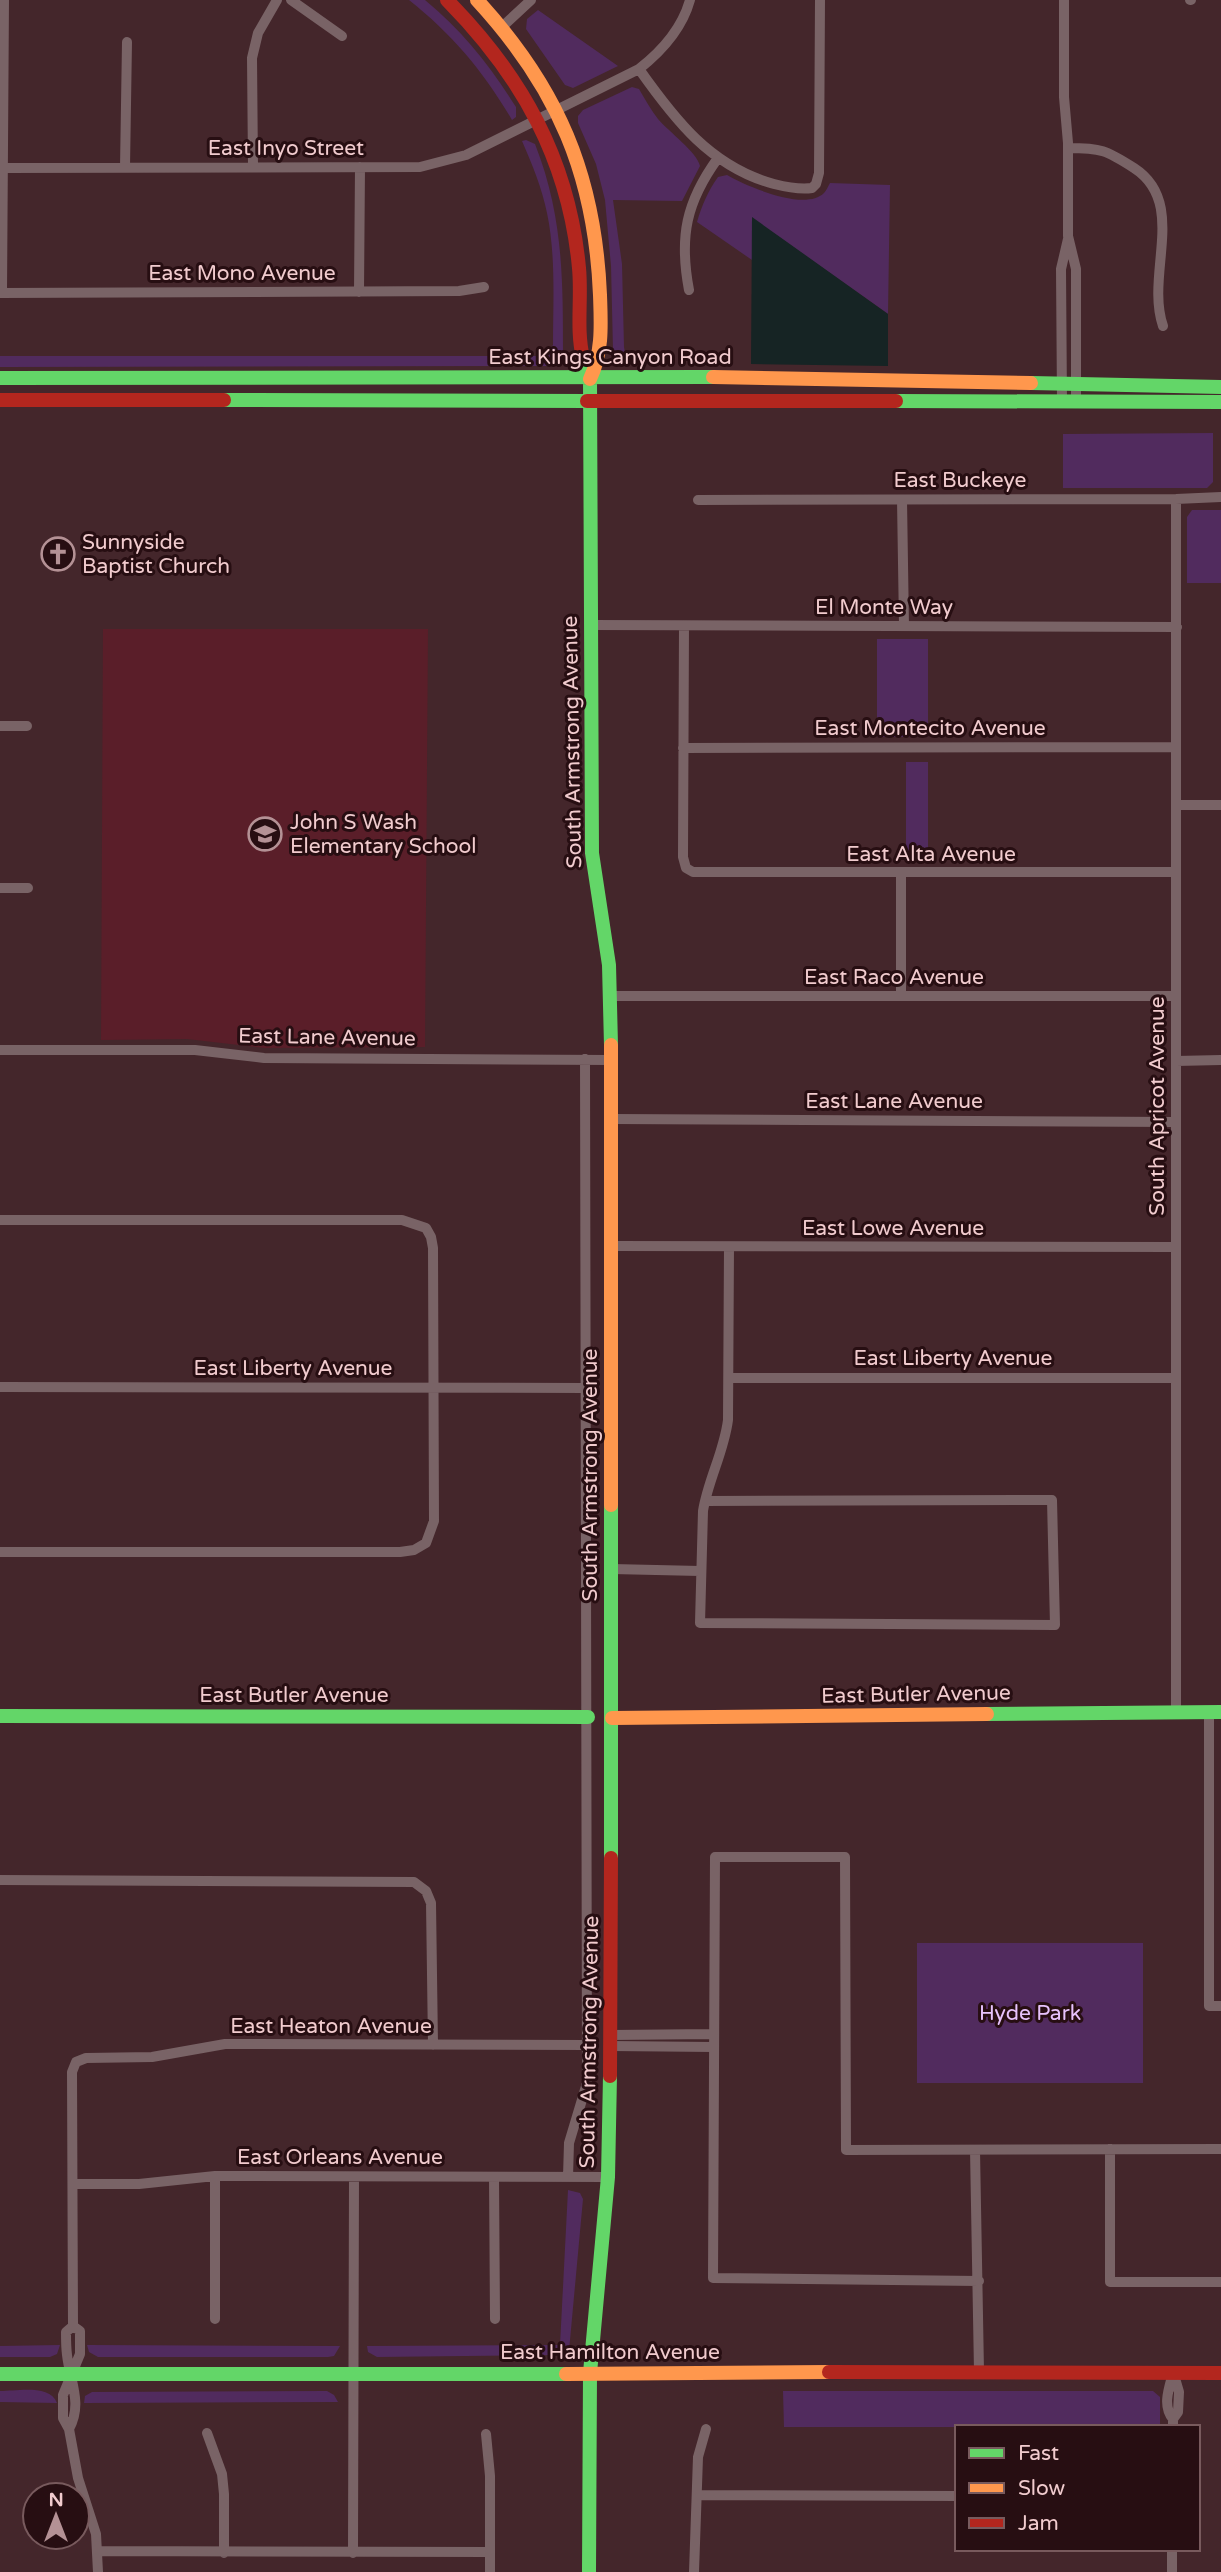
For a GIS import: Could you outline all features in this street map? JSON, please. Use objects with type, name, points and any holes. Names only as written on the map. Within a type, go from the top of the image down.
[{"type":"street","points":[[1,293],[4,0]]},
{"type":"street","points":[[253,167],[252,58],[258,33],[277,0]]},
{"type":"street","points":[[291,0],[342,36]]},
{"type":"street","points":[[447,0],[498,54],[516,79],[539,120],[560,170],[571,213],[579,267],[582,362],[590,379]]},
{"type":"street","points":[[477,0],[529,62],[556,110],[581,171],[596,230],[599,258],[600,361],[590,379]]},
{"type":"street","points":[[502,27],[531,0]]},
{"type":"street","name":"East Inyo Street","points":[[3,167],[420,167],[442,163],[466,155],[639,69],[670,40],[690,0]]},
{"type":"street","points":[[639,69],[682,127],[718,158],[741,172],[783,186],[805,189],[816,184],[819,173],[820,0]]},
{"type":"street","points":[[1064,0],[1068,236],[1076,269],[1069,403]]},
{"type":"street","points":[[125,167],[127,42]]},
{"type":"street","points":[[1068,148],[1109,151],[1141,172],[1159,193],[1163,219],[1157,290],[1163,326]]},
{"type":"street","points":[[689,290],[684,248],[690,208],[706,175],[718,158]]},
{"type":"street","points":[[359,292],[360,167]]},
{"type":"street","name":"East Mono Avenue","points":[[1,293],[459,291],[484,287]]},
{"type":"street","name":"East Kings Canyon Road","points":[[0,378],[746,377],[1221,387]]},
{"type":"street","name":"South Armstrong Avenue","points":[[589,2572],[590,2373],[608,2177],[612,1718],[611,996],[609,965],[592,853],[590,379]]},
{"type":"street","name":"East Kings Canyon Road","points":[[0,400],[1221,402]]},
{"type":"street","name":"East Buckeye","points":[[698,500],[1221,497]]},
{"type":"street","name":"South Apricot Avenue","points":[[1176,499],[1176,1713]]},
{"type":"street","points":[[902,500],[904,626]]},
{"type":"street","name":"El Monte Way","points":[[591,625],[1177,627]]},
{"type":"street","points":[[683,748],[684,626]]},
{"type":"street","points":[[0,726],[27,726]]},
{"type":"street","name":"East Montecito Avenue","points":[[683,748],[1177,747]]},
{"type":"street","name":"East Alta Avenue","points":[[683,748],[683,857],[686,868],[701,873],[1176,872]]},
{"type":"street","points":[[1176,805],[1221,805]]},
{"type":"street","points":[[901,874],[901,996]]},
{"type":"street","points":[[0,888],[28,888]]},
{"type":"street","name":"East Raco Avenue","points":[[611,996],[1176,996]]},
{"type":"street","name":"East Lane Avenue","points":[[0,1050],[195,1050],[264,1058],[611,1060]]},
{"type":"street","name":"South Armstrong Avenue","points":[[568,2177],[569,2143],[587,2090],[585,1059]]},
{"type":"street","points":[[1176,1061],[1221,1060]]},
{"type":"street","name":"East Lane Avenue","points":[[611,1119],[1176,1122]]},
{"type":"street","points":[[0,1220],[402,1220],[426,1228],[433,1248],[434,1521],[432,1533],[426,1543],[415,1550],[400,1552],[0,1552]]},
{"type":"street","name":"East Lowe Avenue","points":[[611,1246],[1176,1247]]},
{"type":"street","points":[[705,1500],[1052,1500],[1055,1625],[699,1623],[705,1500],[727,1433],[730,1378],[729,1247]]},
{"type":"street","name":"East Liberty Avenue","points":[[730,1378],[1176,1378]]},
{"type":"street","name":"East Liberty Avenue","points":[[0,1387],[586,1388]]},
{"type":"street","points":[[611,1569],[700,1571]]},
{"type":"street","points":[[1215,1712],[1215,1862],[1209,2006],[1221,2006]]},
{"type":"street","name":"East Butler Avenue","points":[[612,1718],[1215,1712]]},
{"type":"street","name":"East Butler Avenue","points":[[0,1716],[588,1717]]},
{"type":"street","points":[[979,2281],[713,2278],[715,1857],[845,1857],[846,2150],[1221,2149]]},
{"type":"street","points":[[0,1880],[414,1882],[426,1891],[432,1909],[433,2045]]},
{"type":"street","points":[[611,2040],[713,2034]]},
{"type":"street","points":[[611,2040],[713,2047]]},
{"type":"street","name":"East Heaton Avenue","points":[[73,2184],[72,2072],[76,2062],[86,2058],[165,2056],[225,2044],[587,2045]]},
{"type":"street","points":[[1110,2149],[1110,2282],[1221,2282]]},
{"type":"street","points":[[975,2150],[979,2371]]},
{"type":"street","points":[[215,2176],[215,2319]]},
{"type":"street","name":"East Orleans Avenue","points":[[73,2184],[139,2184],[215,2176],[608,2177]]},
{"type":"street","points":[[353,2553],[354,2177]]},
{"type":"street","points":[[494,2177],[495,2319]]},
{"type":"street","points":[[73,2184],[73,2326],[66,2332],[66,2354],[71,2374],[63,2395],[63,2418],[69,2428],[71,2452],[78,2478],[92,2514],[98,2572]]},
{"type":"street","name":"East Hamilton Avenue","points":[[0,2374],[979,2371],[1221,2373]]},
{"type":"street","points":[[1173,2373],[1167,2393],[1168,2412],[1173,2423]]},
{"type":"street","points":[[694,2572],[698,2457],[706,2429]]},
{"type":"street","points":[[207,2433],[223,2484],[224,2553]]},
{"type":"street","points":[[486,2434],[490,2476],[490,2572]]},
{"type":"street","points":[[697,2495],[955,2496]]},
{"type":"street","points":[[1172,2551],[1172,2572]]},
{"type":"street","points":[[97,2552],[490,2552]]},
{"type":"shaded area","points":[[752,217],[888,314],[888,366],[751,364]]},
{"type":"shaded area","name":"John S Wash Elementary School","points":[[103,629],[428,629],[425,1047],[265,1048],[187,1039],[101,1040]]},
{"type":"green space","points":[[409,0],[425,0],[464,37],[486,63],[516,107],[516,117],[512,120],[490,86],[453,40]]},
{"type":"green space","points":[[538,10],[618,66],[573,88],[565,85],[526,29],[527,19]]},
{"type":"green space","points":[[632,87],[639,89],[658,119],[688,148],[700,166],[682,201],[613,200],[622,264],[624,347],[627,364],[621,362],[613,350],[611,266],[605,200],[596,164],[578,123],[578,116],[583,110]]},
{"type":"green space","points":[[522,141],[535,144],[544,170],[560,247],[563,353],[558,361],[550,366],[0,367],[0,356],[544,356],[553,345],[552,246],[542,194]]},
{"type":"green space","points":[[727,175],[776,195],[804,200],[824,193],[830,183],[890,185],[888,314],[752,218],[752,260],[697,222],[714,182],[718,177]]},
{"type":"green space","points":[[1213,433],[1213,482],[1207,488],[1063,488],[1063,434]]},
{"type":"green space","points":[[1192,510],[1221,510],[1221,583],[1187,583],[1187,517]]},
{"type":"green space","points":[[877,639],[928,639],[928,737],[877,737]]},
{"type":"green space","points":[[906,762],[928,762],[928,860],[906,860]]},
{"type":"green space","name":"Hyde Park","points":[[917,1943],[1143,1943],[1143,2083],[917,2083]]},
{"type":"green space","points":[[568,2190],[580,2193],[583,2199],[569,2351],[558,2355],[377,2357],[368,2352],[367,2346],[560,2345]]},
{"type":"green space","points":[[60,2345],[57,2354],[50,2357],[0,2357],[0,2346]]},
{"type":"green space","points":[[87,2345],[340,2346],[334,2356],[328,2357],[98,2357],[89,2352]]},
{"type":"green space","points":[[0,2391],[40,2391],[48,2393],[57,2403],[0,2402]]},
{"type":"green space","points":[[327,2391],[334,2395],[338,2402],[84,2403],[85,2396],[92,2392]]},
{"type":"green space","points":[[783,2391],[1153,2391],[1160,2397],[1160,2425],[784,2427]]},
{"type":"traffic: fast","points":[[583,358],[590,379],[592,853],[609,965],[611,1045]]},
{"type":"traffic: fast","points":[[0,378],[713,377]]},
{"type":"traffic: fast","points":[[1031,383],[1221,387]]},
{"type":"traffic: fast","points":[[224,400],[587,401]]},
{"type":"traffic: fast","points":[[896,401],[1221,402]]},
{"type":"traffic: fast","points":[[611,1505],[611,1858]]},
{"type":"traffic: fast","points":[[987,1714],[1221,1712]]},
{"type":"traffic: fast","points":[[0,1716],[588,1717]]},
{"type":"traffic: fast","points":[[589,2572],[590,2373],[608,2177],[610,2076]]},
{"type":"traffic: fast","points":[[0,2374],[566,2374]]},
{"type":"traffic: slow","points":[[477,0],[530,66],[567,136],[580,172],[597,251],[600,295],[599,348],[590,379]]},
{"type":"traffic: slow","points":[[713,377],[1031,383]]},
{"type":"traffic: slow","points":[[611,1045],[611,1505]]},
{"type":"traffic: slow","points":[[612,1718],[987,1714]]},
{"type":"traffic: slow","points":[[566,2374],[829,2372]]},
{"type":"traffic: jam","points":[[447,0],[498,59],[519,90],[553,156],[574,229],[579,268],[583,358]]},
{"type":"traffic: jam","points":[[0,400],[224,400]]},
{"type":"traffic: jam","points":[[587,401],[896,401]]},
{"type":"traffic: jam","points":[[610,2076],[611,1858]]},
{"type":"traffic: jam","points":[[829,2372],[1221,2373]]},
{"type":"place","name":"Sunnyside Baptist Church","points":[[58,554]]},
{"type":"place","name":"John S Wash Elementary School","points":[[265,834]]}]
